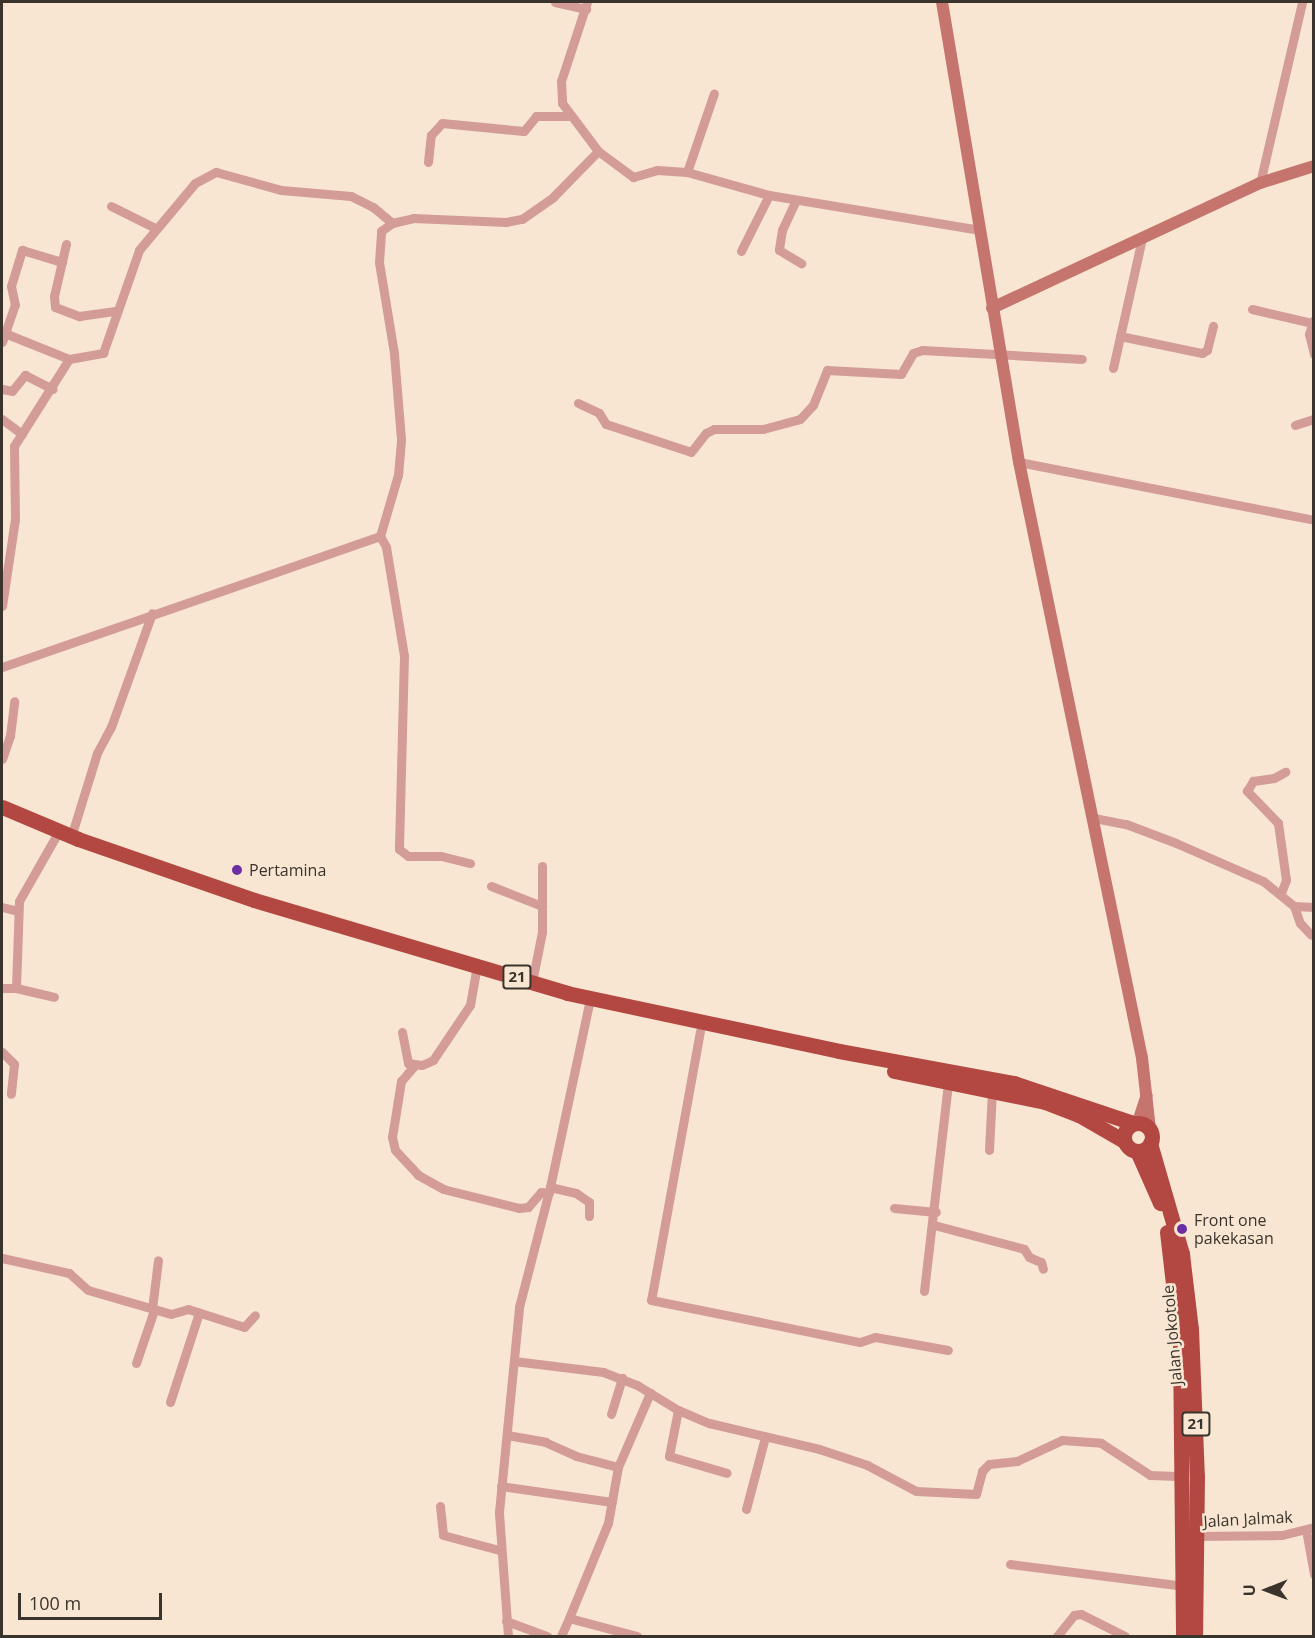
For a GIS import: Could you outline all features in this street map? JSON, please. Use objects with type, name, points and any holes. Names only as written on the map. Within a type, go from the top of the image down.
[{"type":"highway","name":"21","points":[[2,807],[71,837],[254,900],[532,982],[590,1003],[992,1090],[1080,1115],[1124,1141],[1125,1130],[1142,1134]]},
{"type":"highway","name":"21","points":[[2,817],[55,838],[252,906],[476,972],[700,1031],[866,1061],[1014,1083],[1142,1134]]},
{"type":"highway","name":"Jalan Jokotole","points":[[1142,1134],[1174,1271],[1181,1356],[1183,1476],[1190,1536],[1195,1636]]},
{"type":"highway","name":"Jalan Jokotole","points":[[1142,1134],[1174,1223],[1188,1293],[1195,1403],[1190,1536],[1183,1586],[1183,1636]]},
{"type":"main road","points":[[942,2],[1019,462],[1094,818],[1148,1090],[1142,1134]]},
{"type":"main road","points":[[992,308],[1260,183],[1314,166]]},
{"type":"street","points":[[555,2],[586,5],[560,93],[570,116],[598,151],[636,178],[657,170],[687,172],[769,195],[980,230]]},
{"type":"street","points":[[1260,183],[1302,2]]},
{"type":"street","points":[[687,172],[714,93]]},
{"type":"street","points":[[429,162],[431,135],[442,123],[524,131],[536,116],[570,116]]},
{"type":"street","points":[[2,667],[380,536],[390,513],[401,459],[394,353],[378,246],[381,231],[392,223],[413,218],[506,222],[522,219],[552,197],[598,151]]},
{"type":"street","points":[[62,262],[22,250],[11,286],[15,305],[3,336],[69,359],[103,353],[139,250],[195,183],[216,172],[281,190],[351,196],[373,207],[392,223]]},
{"type":"street","points":[[741,251],[769,195]]},
{"type":"street","points":[[796,200],[782,230],[779,250],[801,263]]},
{"type":"street","points":[[111,206],[157,229]]},
{"type":"street","points":[[1113,369],[1142,238]]},
{"type":"street","points":[[66,244],[54,296],[55,307],[79,316],[116,311]]},
{"type":"street","points":[[1252,309],[1313,322],[1309,334],[1314,354]]},
{"type":"street","points":[[1120,336],[1202,353],[1207,350],[1213,326]]},
{"type":"street","points":[[578,403],[599,414],[606,424],[691,452],[706,433],[714,429],[763,429],[800,419],[813,405],[827,370],[901,374],[916,350],[1082,359]]},
{"type":"street","points":[[2,606],[15,519],[12,452],[53,389],[69,359]]},
{"type":"street","points":[[2,389],[15,389],[25,375],[53,389]]},
{"type":"street","points":[[2,419],[22,434]]},
{"type":"street","points":[[1295,425],[1314,419]]},
{"type":"street","points":[[1019,462],[1314,520]]},
{"type":"street","points":[[380,536],[386,547],[404,656],[399,849],[408,856],[441,856],[470,863]]},
{"type":"street","points":[[71,837],[97,753],[111,727],[152,614]]},
{"type":"street","points":[[2,759],[10,736],[14,701]]},
{"type":"street","points":[[1281,893],[1286,868],[1278,823],[1247,791],[1248,783],[1274,778],[1285,771]]},
{"type":"street","points":[[1094,818],[1126,824],[1263,881],[1281,893],[1294,906],[1300,923],[1311,935]]},
{"type":"street","points":[[16,988],[19,901],[55,838]]},
{"type":"street","points":[[532,982],[542,906],[542,866]]},
{"type":"street","points":[[491,886],[542,906]]},
{"type":"street","points":[[1294,906],[1314,907]]},
{"type":"street","points":[[2,908],[18,911]]},
{"type":"street","points":[[476,972],[470,1005],[442,1051],[433,1060],[415,1065],[401,1082],[392,1137],[395,1150],[418,1175],[443,1189],[519,1208],[528,1207],[541,1192],[550,1190],[576,1193],[589,1202],[589,1216]]},
{"type":"street","points":[[2,988],[16,988],[54,997]]},
{"type":"street","points":[[508,1636],[498,1550],[501,1486],[525,1276],[550,1190],[590,1003]]},
{"type":"street","points":[[700,1031],[651,1300],[860,1342],[875,1337],[948,1350]]},
{"type":"street","points":[[402,1032],[405,1058],[415,1065]]},
{"type":"street","points":[[2,1052],[14,1064],[11,1094]]},
{"type":"street","points":[[924,1291],[936,1212],[948,1082]]},
{"type":"street","points":[[989,1150],[992,1090]]},
{"type":"street","points":[[894,1208],[936,1212]]},
{"type":"street","points":[[934,1225],[1024,1249],[1029,1257],[1041,1262],[1042,1269]]},
{"type":"street","points":[[2,1258],[69,1273],[88,1290],[171,1314],[188,1309],[239,1327],[247,1325],[255,1315]]},
{"type":"street","points":[[136,1363],[153,1309],[158,1260]]},
{"type":"street","points":[[170,1402],[200,1313]]},
{"type":"street","points":[[514,1361],[592,1368],[622,1378],[678,1410],[765,1437],[804,1444],[867,1465],[916,1491],[976,1494],[982,1472],[989,1464],[1017,1461],[1062,1440],[1101,1443],[1150,1475],[1183,1476]]},
{"type":"street","points":[[611,1414],[622,1378]]},
{"type":"street","points":[[561,1636],[608,1523],[618,1467],[650,1393]]},
{"type":"street","points":[[678,1410],[669,1456],[727,1473]]},
{"type":"street","points":[[507,1435],[545,1442],[576,1456],[618,1467]]},
{"type":"street","points":[[746,1509],[765,1437]]},
{"type":"street","points":[[501,1486],[612,1502]]},
{"type":"street","points":[[440,1506],[442,1535],[498,1550]]},
{"type":"street","points":[[1310,1528],[1314,1574]]},
{"type":"street","name":"Jalan Jalmak","points":[[1190,1536],[1268,1536],[1310,1528]]},
{"type":"street","points":[[1010,1564],[1183,1586]]},
{"type":"street","points":[[1057,1636],[1074,1616],[1081,1614],[1125,1636]]},
{"type":"street","points":[[570,1618],[637,1636]]},
{"type":"street","points":[[506,1621],[547,1636]]},
{"type":"place","name":"Pertamina","points":[[237,870]]},
{"type":"place","name":"Front one pakekasan","points":[[1182,1229]]}]
